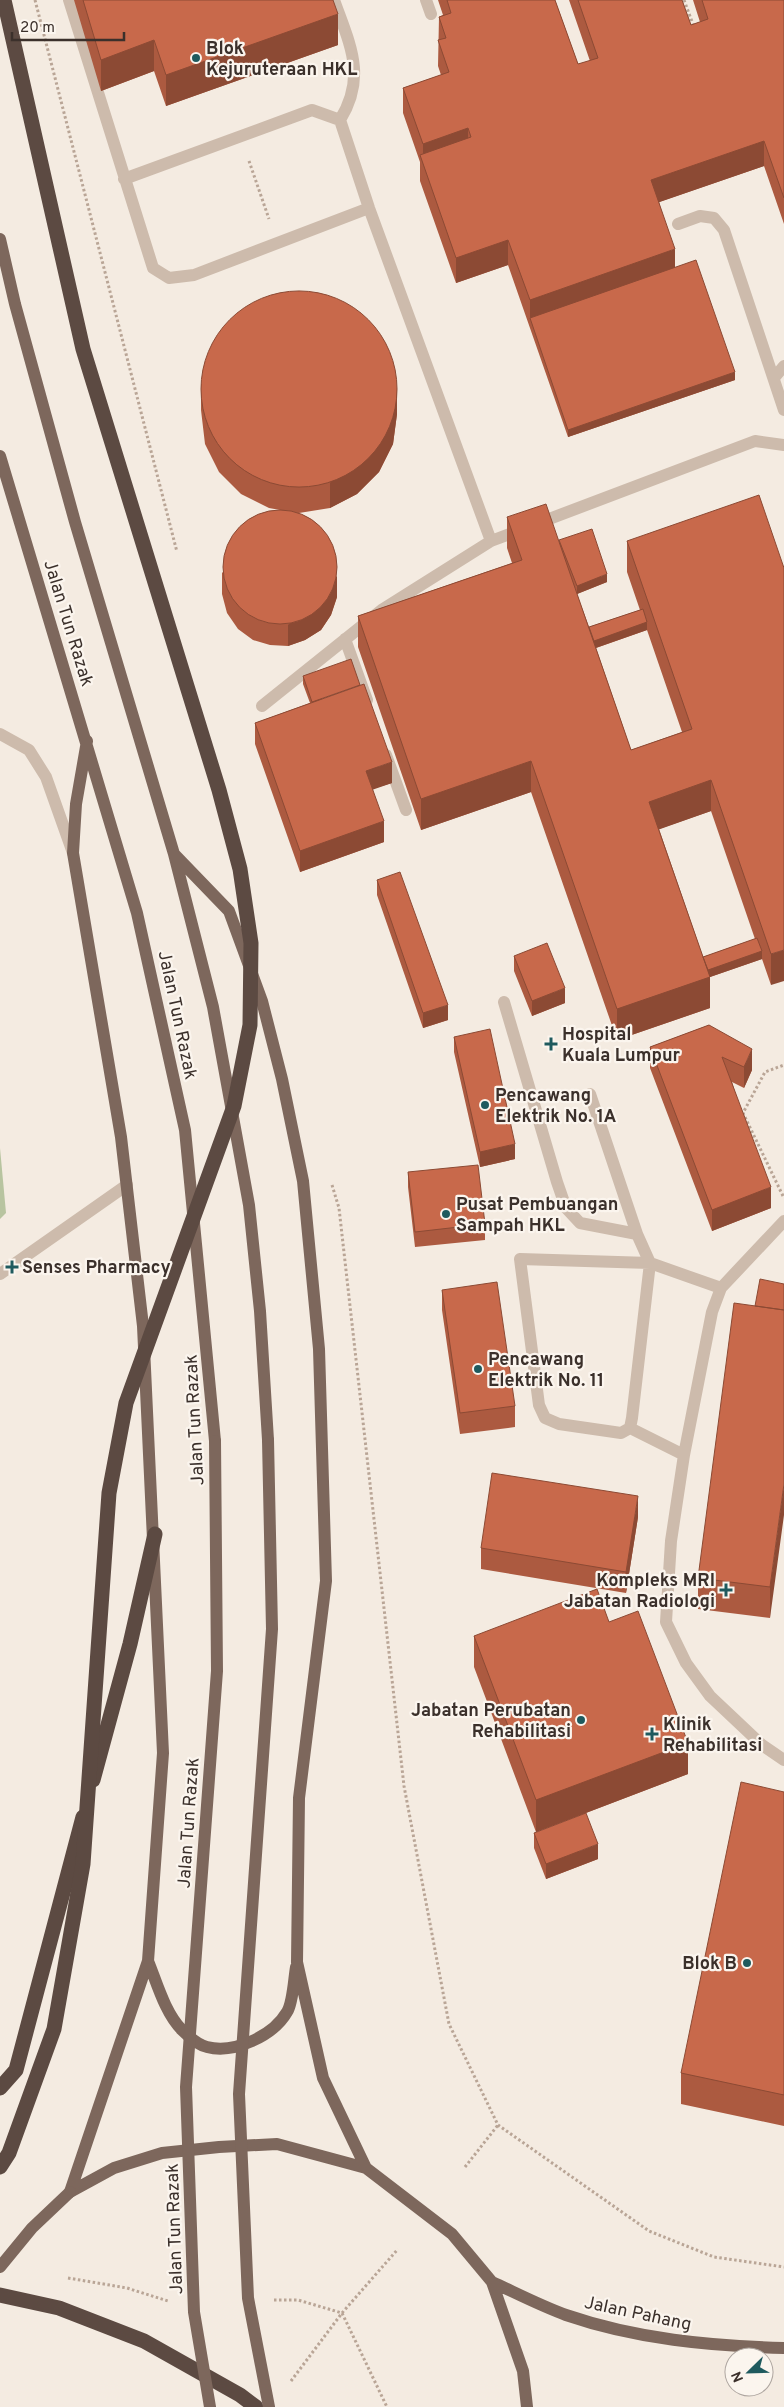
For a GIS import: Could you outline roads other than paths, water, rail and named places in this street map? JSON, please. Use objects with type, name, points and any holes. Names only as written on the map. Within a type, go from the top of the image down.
[{"type":"highway","points":[[0,2167],[9,2153],[54,2029],[83,1864],[109,1492],[126,1403],[234,1106],[250,1025],[251,943],[240,869],[219,790],[84,349],[4,0]]},
{"type":"highway","points":[[0,2088],[16,2070],[130,1644],[154,1534]]},
{"type":"highway","points":[[0,2295],[59,2308],[144,2341],[240,2395],[256,2407]]},
{"type":"main road","name":"Jalan Tun Razak","points":[[0,239],[15,304],[75,522],[174,854],[213,1007],[249,1205],[260,1311],[268,1440],[272,1629],[239,2094],[248,2298],[269,2407]]},
{"type":"main road","name":"Jalan Tun Razak","points":[[0,456],[137,913],[185,1130],[215,1441],[217,1671],[186,2087],[194,2312],[210,2407]]},
{"type":"main road","points":[[70,2192],[148,1961],[163,1753],[143,1326],[121,1137],[73,853],[76,804],[87,741]]},
{"type":"main road","name":"Jalan Tun Razak","points":[[174,854],[229,911],[262,1001],[282,1079],[303,1181],[319,1349],[326,1581],[299,1798],[297,1962],[324,2078],[366,2168]]},
{"type":"main road","points":[[148,1961],[168,2009],[180,2028],[204,2047],[217,2049],[238,2046],[256,2039],[273,2027],[288,2012],[297,1962]]},
{"type":"main road","points":[[0,2267],[32,2228],[70,2192],[114,2168],[162,2153],[277,2144],[366,2168],[452,2234],[492,2282],[522,2371],[527,2407]]},
{"type":"main road","name":"Jalan Pahang","points":[[492,2282],[565,2315],[662,2340],[723,2346],[784,2348]]},
{"type":"street","points":[[69,0],[154,268],[169,278],[194,276],[369,208]]},
{"type":"street","points":[[334,0],[354,57],[354,79],[350,104],[340,120]]},
{"type":"street","points":[[426,0],[431,14]]},
{"type":"street","points":[[124,178],[312,110],[340,120]]},
{"type":"street","points":[[340,120],[369,208],[492,540]]},
{"type":"street","points":[[678,224],[700,216],[714,218],[724,230],[784,410]]},
{"type":"street","points":[[774,378],[784,366]]},
{"type":"street","points":[[262,706],[383,609],[492,540],[755,441],[784,445]]},
{"type":"street","points":[[345,639],[371,711]]},
{"type":"street","points":[[0,734],[29,750],[42,770],[73,853]]},
{"type":"street","points":[[380,738],[406,810]]},
{"type":"street","points":[[504,1002],[566,1208],[580,1223],[638,1234]]},
{"type":"street","points":[[590,1094],[638,1234],[650,1263],[630,1428]]},
{"type":"street","points":[[0,1274],[127,1185]]},
{"type":"street","points":[[784,1221],[721,1288],[706,1337],[684,1455],[671,1541],[666,1622],[686,1663],[710,1696],[762,1745],[784,1760]]},
{"type":"street","points":[[630,1428],[621,1433],[559,1424],[545,1418],[539,1405],[520,1259],[650,1263],[721,1288]]},
{"type":"street","points":[[630,1428],[684,1455]]},
{"type":"place","name":"Blok Kejuruteraan HKL","points":[[196,58]]},
{"type":"place","name":"Hospital Kuala Lumpur","points":[[551,1044]]},
{"type":"place","name":"Pencawang Elektrik No. 1A","points":[[485,1105]]},
{"type":"place","name":"Pusat Pembuangan Sampah HKL","points":[[446,1214]]},
{"type":"place","name":"Senses Pharmacy","points":[[12,1267]]},
{"type":"place","name":"Pencawang Elektrik No. 11","points":[[478,1369]]},
{"type":"place","name":"Kompleks MRI Jabatan Radiologi","points":[[726,1590]]},
{"type":"place","name":"Jabatan Perubatan Rehabilitasi","points":[[581,1720]]},
{"type":"place","name":"Klinik Rehabilitasi","points":[[652,1734]]},
{"type":"place","name":"Blok B","points":[[747,1963]]}]
